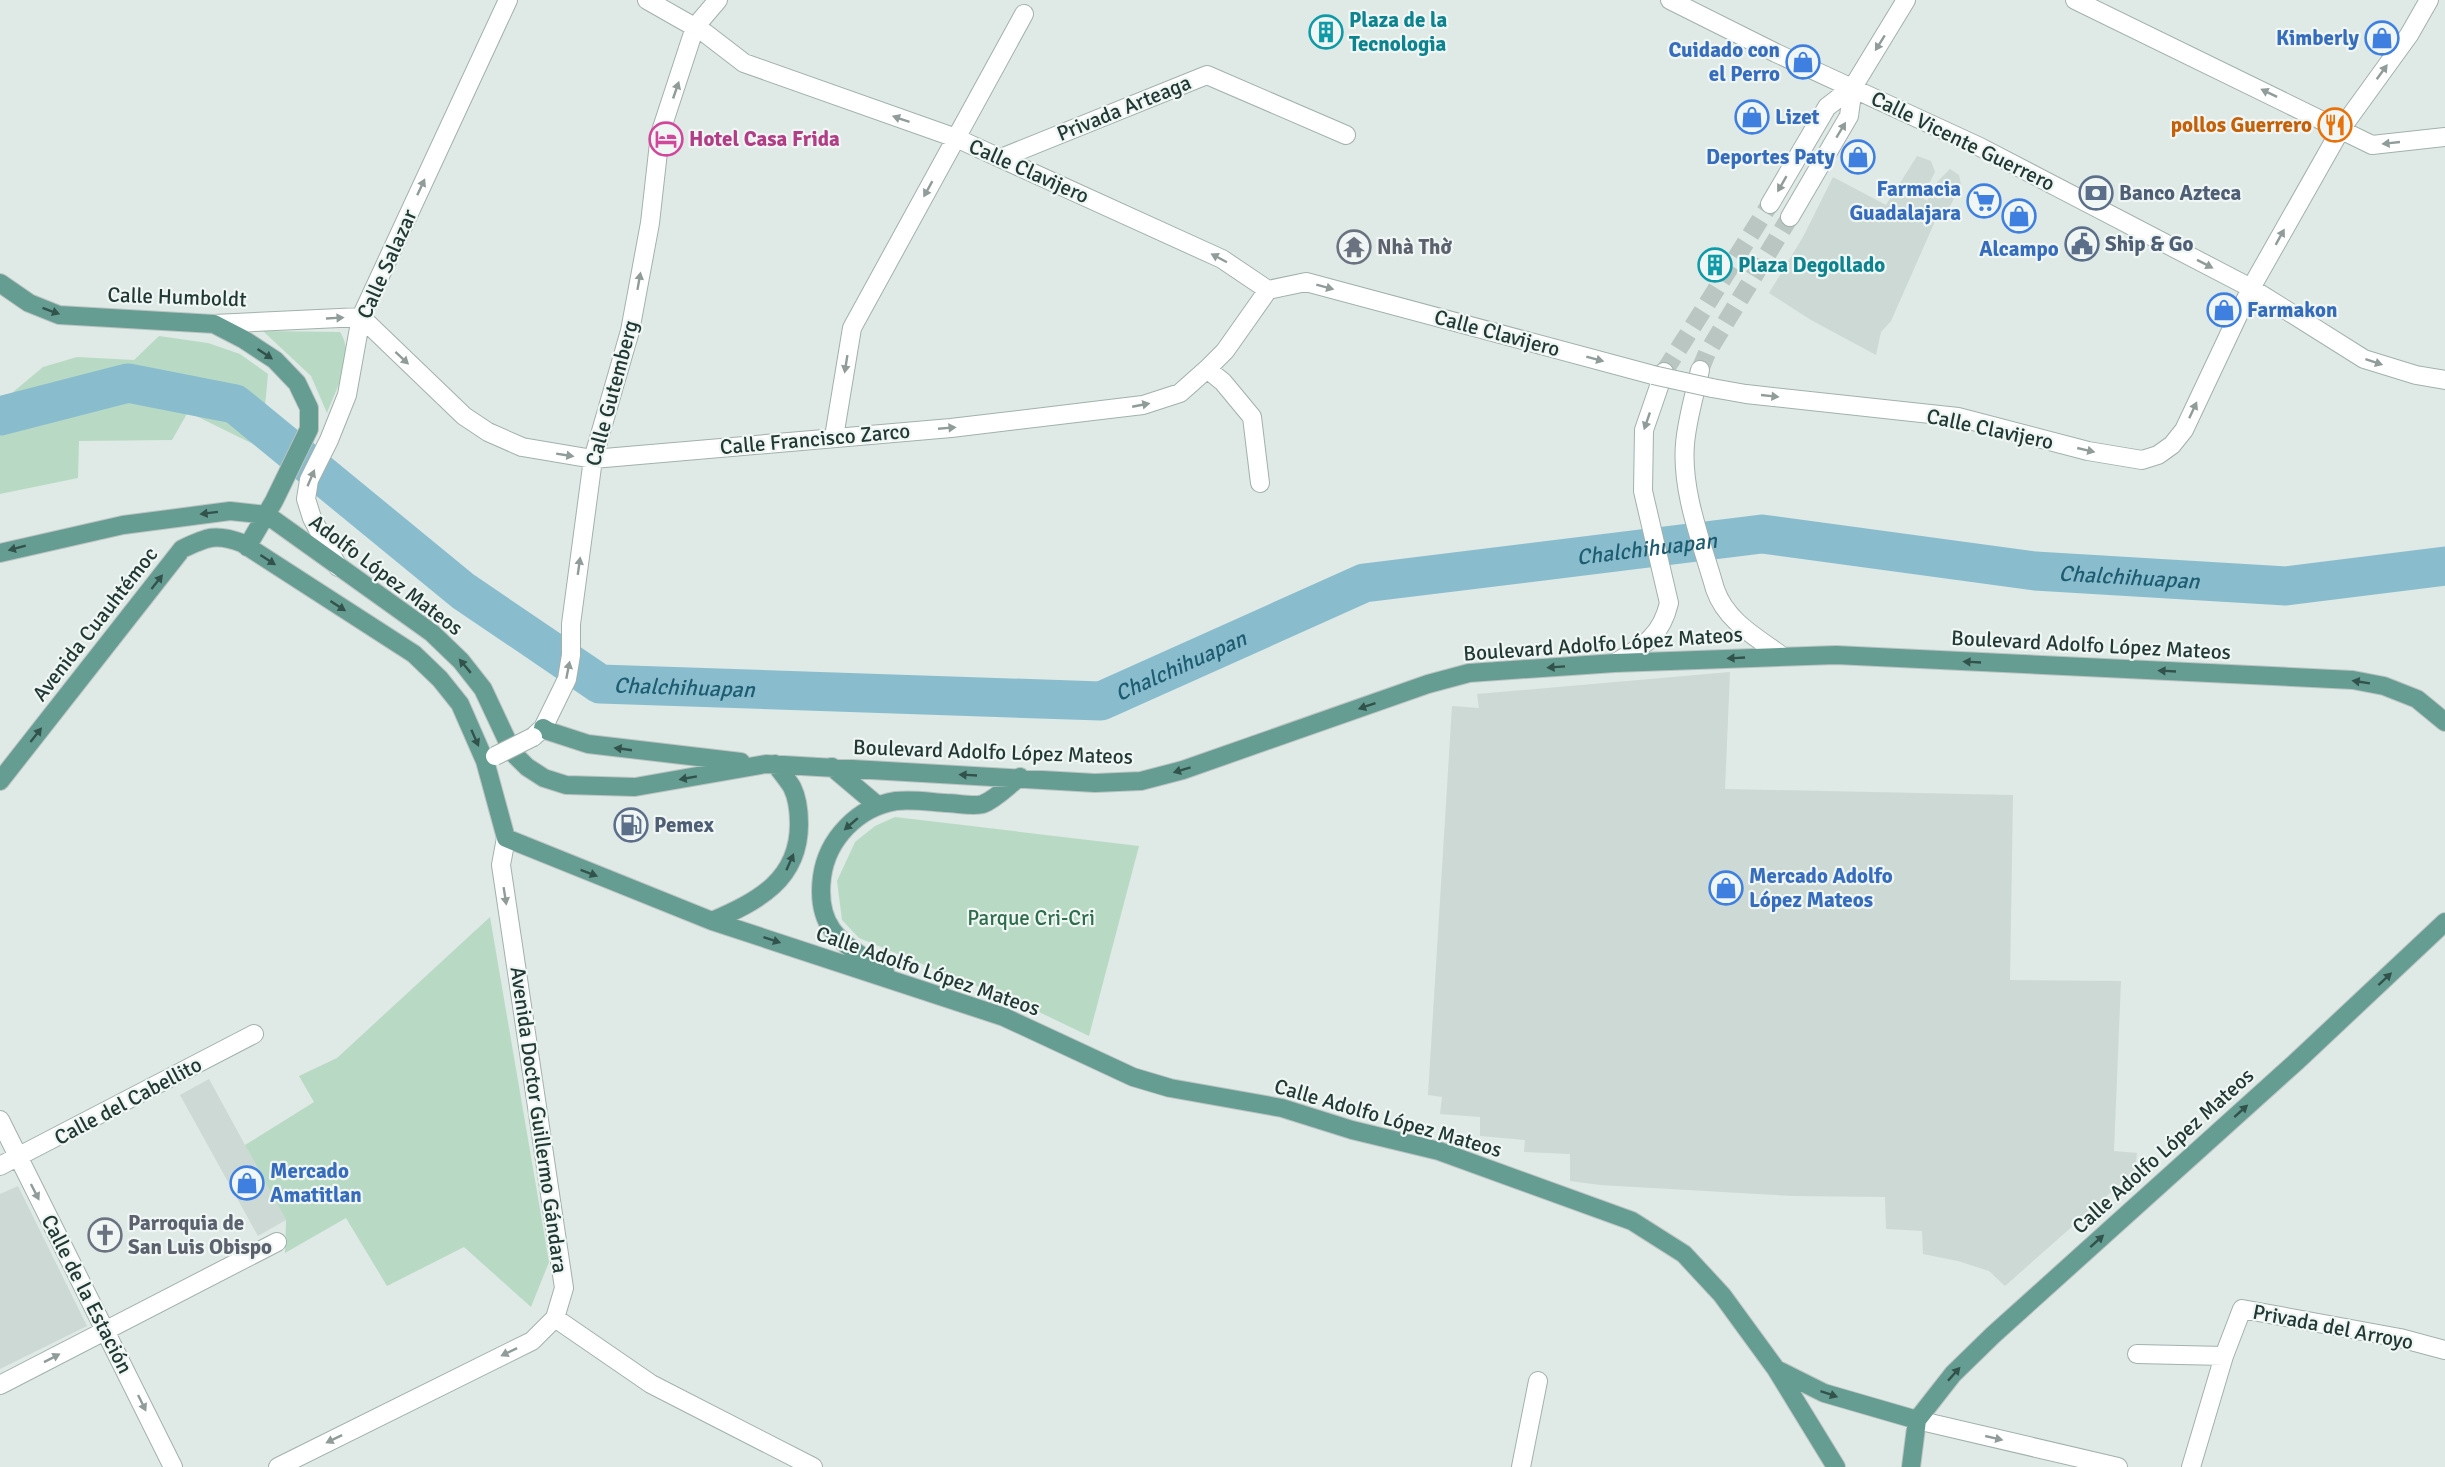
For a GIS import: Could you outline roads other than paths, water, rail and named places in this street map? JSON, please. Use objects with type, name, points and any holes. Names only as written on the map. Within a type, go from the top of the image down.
[{"type":"main road","name":"Calle Humboldt","points":[[0,283],[29,303],[59,315],[214,324]]},
{"type":"main road","points":[[214,324],[243,339],[275,360],[297,383],[309,408],[309,429],[271,508],[247,547],[414,654],[440,679],[460,704],[490,758],[506,838]]},
{"type":"main road","points":[[0,553],[123,525],[271,508]]},
{"type":"main road","name":"Adolfo López Mateos","points":[[271,508],[338,567],[432,633],[483,688],[513,753],[527,767],[544,778],[566,785],[635,787],[771,764]]},
{"type":"main road","name":"Avenida Cuauhtémoc","points":[[0,781],[182,549],[208,537],[227,537],[247,547]]},
{"type":"main road","name":"Boulevard Adolfo López Mateos","points":[[771,764],[1095,783],[1141,781],[1183,770],[1428,684],[1469,673],[1615,663],[1782,656],[1836,655],[2354,680],[2384,686],[2417,699]]},
{"type":"main road","points":[[2417,699],[2445,722]]},
{"type":"main road","points":[[542,726],[548,731],[588,744],[771,764],[792,788],[799,814],[799,835],[791,862],[779,881],[762,896],[712,921]]},
{"type":"main road","points":[[831,767],[876,805]]},
{"type":"main road","points":[[902,984],[839,940],[826,921],[820,896],[823,872],[830,847],[845,828],[876,805],[898,801],[982,804],[1020,777]]},
{"type":"main road","name":"Calle Adolfo López Mateos","points":[[506,838],[712,921],[1004,1017],[1133,1077],[1170,1088],[1282,1108],[1352,1130],[1439,1151],[1632,1221],[1684,1254],[1722,1294],[1776,1370],[1836,1467]]},
{"type":"main road","name":"Calle Adolfo López Mateos","points":[[1776,1370],[1824,1393],[1917,1420],[1953,1374],[1993,1335],[2296,1062],[2445,922]]},
{"type":"main road","points":[[1911,1467],[1917,1420]]},
{"type":"street","name":"Calle Salazar","points":[[338,567],[312,518],[306,499],[306,490],[347,395],[361,316],[508,0]]},
{"type":"street","name":"Calle Clavijero","points":[[646,0],[695,27],[744,63],[956,138],[1222,259],[1268,290],[1306,282],[1712,388],[1958,417],[2088,451],[2142,460],[2158,455],[2172,445],[2184,430],[2251,288],[2341,129],[2409,35],[2429,0]]},
{"type":"street","name":"Calle Gutemberg","points":[[542,726],[567,679],[571,655],[571,624],[593,459],[630,331],[650,223],[660,134],[695,27],[718,0]]},
{"type":"street","name":"Calle Vicente Guerrero","points":[[1670,0],[1776,53],[1980,147],[2251,288],[2364,359],[2416,375],[2445,381]]},
{"type":"street","points":[[1770,204],[1827,107],[1853,87],[1906,0]]},
{"type":"street","points":[[2075,0],[2372,145],[2445,137]]},
{"type":"street","points":[[834,437],[852,328],[1024,14]]},
{"type":"street","name":"Privada Arteaga","points":[[1001,158],[1207,75],[1346,135]]},
{"type":"street","points":[[1790,217],[1849,116],[1853,87]]},
{"type":"street","name":"Calle Francisco Zarco","points":[[361,316],[464,416],[488,432],[522,447],[593,459],[951,428],[1143,405],[1180,393],[1207,369],[1225,351],[1268,290]]},
{"type":"street","name":"Calle Humboldt","points":[[214,324],[361,316]]},
{"type":"street","points":[[1207,369],[1223,382],[1252,417],[1260,483]]},
{"type":"street","points":[[1701,370],[1685,442],[1688,491],[1715,589],[1720,604],[1736,622],[1782,656]]},
{"type":"street","points":[[1615,663],[1646,645],[1665,620],[1669,603],[1644,491],[1644,430],[1659,373]]},
{"type":"street","name":"Boulevard Adolfo López Mateos","points":[[2417,699],[2445,710]]},
{"type":"street","points":[[490,758],[542,726]]},
{"type":"street","name":"Avenida Doctor Guillermo Gándara","points":[[506,838],[501,865],[564,1288],[555,1318]]},
{"type":"street","name":"Calle del Cabellito","points":[[0,1166],[255,1034]]},
{"type":"street","name":"Calle de la Estación","points":[[0,1120],[173,1467]]},
{"type":"street","points":[[0,1385],[277,1242]]},
{"type":"street","name":"Privada del Arroyo","points":[[2191,1467],[2224,1356],[2242,1309],[2400,1338],[2445,1350]]},
{"type":"street","points":[[278,1467],[532,1341],[555,1318],[651,1384],[813,1467]]},
{"type":"street","points":[[2137,1354],[2224,1356]]},
{"type":"street","points":[[1521,1467],[1538,1381]]},
{"type":"street","points":[[1917,1420],[2118,1467]]},
{"type":"waterway","name":"Chalchihuapan","points":[[0,416],[128,383],[235,404],[463,591],[600,684],[1101,701],[1364,583],[1762,534],[2035,571],[2286,586],[2445,566]]},
{"type":"tunnel","points":[[1664,372],[1770,204]]},
{"type":"tunnel","points":[[1700,370],[1707,353],[1790,217]]},
{"type":"place","name":"Plaza de la Tecnologia","points":[[1326,32]]},
{"type":"place","name":"Kimberly","points":[[2382,38]]},
{"type":"place","name":"Cuidado con el Perro","points":[[1803,62]]},
{"type":"place","name":"Lizet","points":[[1752,117]]},
{"type":"place","name":"pollos Guerrero","points":[[2335,125]]},
{"type":"place","name":"Hotel Casa Frida","points":[[666,139]]},
{"type":"place","name":"Deportes Paty","points":[[1858,157]]},
{"type":"place","name":"Banco Azteca","points":[[2096,193]]},
{"type":"place","name":"Farmacia Guadalajara","points":[[1984,201]]},
{"type":"place","name":"Alcampo","points":[[2019,216]]},
{"type":"place","name":"Ship & Go","points":[[2082,244]]},
{"type":"place","name":"Nhà Thờ","points":[[1354,247]]},
{"type":"place","name":"Plaza Degollado","points":[[1715,265]]},
{"type":"place","name":"Farmakon","points":[[2224,310]]},
{"type":"place","name":"Pemex","points":[[631,825]]},
{"type":"place","name":"Mercado Adolfo López Mateos","points":[[1726,888]]},
{"type":"place","name":"Mercado Amatitlan","points":[[247,1183]]},
{"type":"place","name":"Parroquia de San Luis Obispo","points":[[105,1235]]},
{"type":"park label","name":"Parque Cri-Cri","points":[[1031,918]]}]
